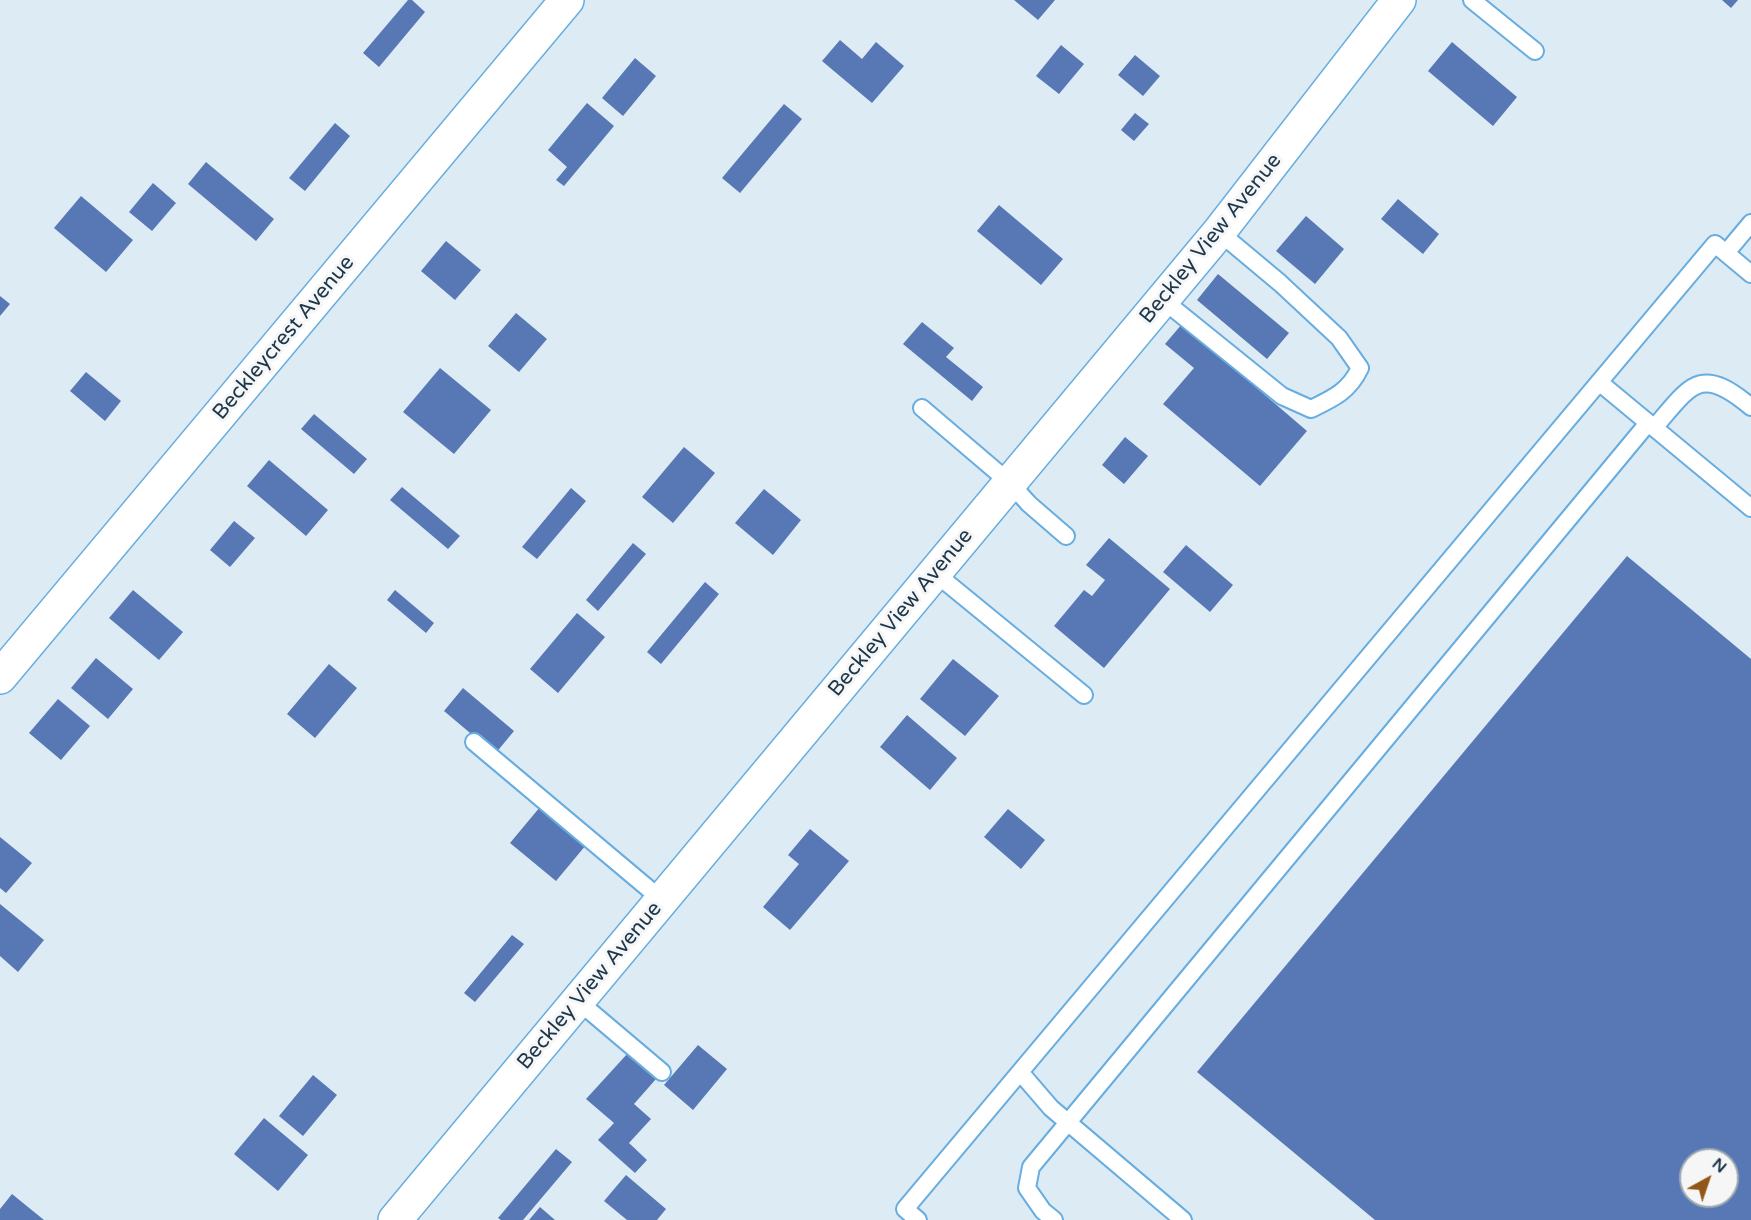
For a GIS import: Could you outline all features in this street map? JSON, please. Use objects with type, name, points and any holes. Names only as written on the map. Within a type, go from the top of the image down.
[{"type":"street","name":"Beckleycrest Avenue","points":[[0,677],[567,0]]},
{"type":"street","name":"Beckley View Avenue","points":[[395,1220],[1163,300],[1400,0]]},
{"type":"lane","points":[[1472,0],[1534,51]]},
{"type":"lane","points":[[1726,253],[1751,223]]},
{"type":"lane","points":[[1163,300],[1282,396],[1311,409],[1337,397],[1354,381],[1360,368],[1340,338],[1280,283],[1219,232]]},
{"type":"lane","points":[[918,1220],[905,1209],[1715,244],[1751,274]]},
{"type":"lane","points":[[1599,382],[1751,508]]},
{"type":"lane","points":[[1054,1220],[1043,1211],[1027,1188],[1031,1167],[1651,425],[1684,393],[1698,384],[1716,383],[1734,393],[1751,407]]},
{"type":"lane","points":[[922,408],[1010,483],[1029,504],[1066,536]]},
{"type":"lane","points":[[935,573],[1084,695]]},
{"type":"lane","points":[[474,742],[662,900]]},
{"type":"lane","points":[[578,1001],[662,1071]]},
{"type":"lane","points":[[1020,1072],[1051,1108],[1183,1220]]},
{"type":"building","points":[[408,0],[412,0],[425,12],[379,67],[363,53]]},
{"type":"building","points":[[1014,0],[1055,0],[1038,20]]},
{"type":"building","points":[[1722,0],[1738,0],[1731,8]]},
{"type":"building","points":[[840,40],[862,59],[876,42],[904,66],[872,103],[822,61]]},
{"type":"building","points":[[1452,42],[1517,97],[1493,126],[1428,71]]},
{"type":"building","points":[[1061,45],[1084,64],[1059,94],[1036,76]]},
{"type":"building","points":[[1135,55],[1160,76],[1143,96],[1118,75]]},
{"type":"building","points":[[635,58],[656,76],[623,116],[602,98]]},
{"type":"building","points":[[587,103],[614,126],[564,186],[556,180],[567,167],[548,150]]},
{"type":"building","points":[[784,104],[802,119],[740,193],[722,178]]},
{"type":"building","points":[[1135,113],[1149,124],[1134,141],[1121,130]]},
{"type":"building","points":[[335,123],[350,136],[305,191],[289,178]]},
{"type":"building","points":[[206,162],[274,219],[256,241],[188,184]]},
{"type":"building","points":[[153,183],[176,203],[152,231],[129,212]]},
{"type":"building","points":[[81,196],[133,240],[106,272],[54,228]]},
{"type":"building","points":[[1398,199],[1439,234],[1423,254],[1381,219]]},
{"type":"building","points":[[999,205],[1063,259],[1041,285],[977,231]]},
{"type":"building","points":[[1306,216],[1344,249],[1315,284],[1276,251]]},
{"type":"building","points":[[446,241],[481,270],[455,300],[421,271]]},
{"type":"building","points":[[1218,274],[1289,333],[1267,359],[1197,300]]},
{"type":"building","points":[[0,296],[10,304],[0,316]]},
{"type":"building","points":[[516,313],[547,339],[519,372],[488,346]]},
{"type":"building","points":[[922,322],[954,348],[946,357],[983,387],[972,401],[903,344]]},
{"type":"building","points":[[1182,324],[1307,431],[1260,486],[1163,404],[1194,368],[1165,344]]},
{"type":"building","points":[[440,368],[491,410],[454,454],[403,412]]},
{"type":"building","points":[[86,372],[121,401],[105,421],[70,391]]},
{"type":"building","points":[[314,414],[367,459],[354,474],[301,429]]},
{"type":"building","points":[[1125,437],[1148,456],[1124,484],[1102,465]]},
{"type":"building","points":[[684,447],[715,473],[673,523],[642,497]]},
{"type":"building","points":[[269,460],[328,510],[306,536],[247,486]]},
{"type":"building","points":[[402,487],[460,536],[448,549],[390,500]]},
{"type":"building","points":[[571,488],[586,501],[537,559],[522,547]]},
{"type":"building","points":[[764,489],[801,520],[773,555],[735,523]]},
{"type":"building","points":[[234,521],[255,538],[230,567],[210,550]]},
{"type":"building","points":[[1109,538],[1170,589],[1104,668],[1054,626],[1084,590],[1092,596],[1105,580],[1086,565]]},
{"type":"building","points":[[633,543],[646,554],[598,611],[586,600]]},
{"type":"building","points":[[1186,545],[1233,585],[1210,612],[1163,572]]},
{"type":"building","points":[[1627,556],[1751,659],[1751,1220],[1375,1220],[1197,1072]]},
{"type":"building","points":[[705,582],[719,594],[661,664],[647,652]]},
{"type":"building","points":[[133,590],[183,632],[159,660],[109,618]]},
{"type":"building","points":[[395,590],[434,623],[426,633],[387,600]]},
{"type":"building","points":[[577,613],[605,637],[558,693],[530,669]]},
{"type":"building","points":[[96,658],[133,689],[108,719],[71,688]]},
{"type":"building","points":[[953,659],[999,696],[965,736],[920,699]]},
{"type":"building","points":[[329,664],[357,688],[315,738],[287,714]]},
{"type":"building","points":[[463,688],[514,731],[495,754],[444,711]]},
{"type":"building","points":[[58,699],[90,726],[61,760],[29,733]]},
{"type":"building","points":[[907,715],[957,758],[930,790],[880,747]]},
{"type":"building","points":[[540,807],[586,845],[556,881],[510,843]]},
{"type":"building","points":[[1008,809],[1045,840],[1021,869],[984,837]]},
{"type":"building","points":[[810,829],[849,861],[790,930],[763,907],[799,864],[788,855]]},
{"type":"building","points":[[0,837],[32,863],[6,893],[0,888]]},
{"type":"building","points":[[0,904],[44,940],[18,972],[0,956]]},
{"type":"building","points":[[512,935],[524,944],[475,1002],[464,993]]},
{"type":"building","points":[[698,1045],[727,1069],[693,1110],[664,1085]]},
{"type":"building","points":[[628,1053],[656,1079],[634,1104],[651,1119],[629,1143],[647,1160],[635,1173],[598,1140],[614,1123],[586,1099]]},
{"type":"building","points":[[313,1075],[337,1095],[303,1136],[279,1116]]},
{"type":"building","points":[[264,1118],[308,1155],[278,1191],[234,1154]]},
{"type":"building","points":[[556,1149],[572,1162],[523,1220],[498,1218]]},
{"type":"building","points":[[626,1175],[666,1209],[657,1220],[627,1220],[604,1201]]},
{"type":"building","points":[[12,1194],[44,1220],[0,1220],[0,1209]]},
{"type":"building","points":[[540,1207],[555,1220],[529,1220]]}]
